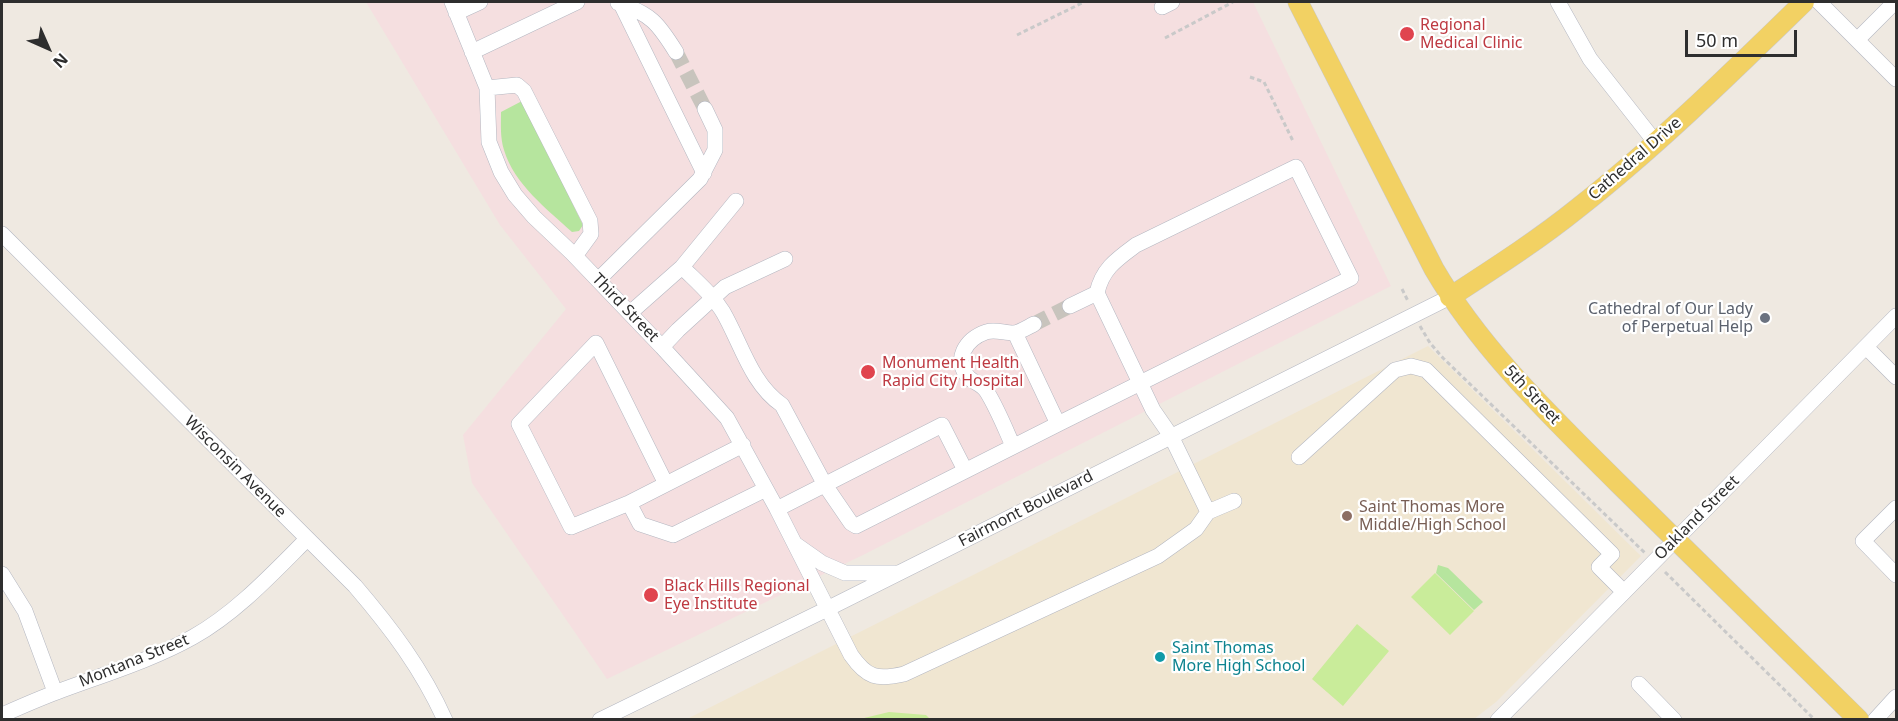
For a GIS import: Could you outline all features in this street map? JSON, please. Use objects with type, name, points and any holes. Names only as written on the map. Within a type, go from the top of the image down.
[{"type":"main road","name":"5th Street","points":[[1298,2],[1450,297],[1486,344],[1529,395],[1859,720]]},
{"type":"main road","name":"Cathedral Drive","points":[[1450,297],[1550,230],[1656,143],[1804,2]]},
{"type":"street","points":[[454,7],[480,2]]},
{"type":"street","points":[[472,52],[577,2]]},
{"type":"street","points":[[1558,2],[1590,59],[1656,143]]},
{"type":"street","points":[[1819,2],[1896,79]]},
{"type":"street","points":[[1857,40],[1894,2]]},
{"type":"street","points":[[618,3],[641,11],[661,27],[676,52]]},
{"type":"street","points":[[618,3],[704,173]]},
{"type":"street","name":"Third Street","points":[[454,7],[487,88],[489,142],[501,172],[515,195],[662,346],[727,418],[777,509],[827,609],[859,666],[870,675],[884,678],[904,674],[1158,556],[1196,529],[1208,512]]},
{"type":"street","points":[[487,88],[517,85],[524,91],[590,221],[591,234],[575,256]]},
{"type":"street","points":[[598,280],[704,173],[715,150],[714,130],[705,109]]},
{"type":"street","points":[[682,267],[713,298],[723,312],[761,387],[771,398],[782,405],[825,484],[851,523],[856,526],[1058,423],[1140,382],[1351,278],[1296,167],[1136,245],[1118,258],[1100,279],[1097,294],[1140,382],[1154,412],[1171,436],[1208,512],[1234,501]]},
{"type":"street","points":[[630,313],[682,267],[736,201]]},
{"type":"street","name":"Wisconsin Avenue","points":[[2,234],[355,586],[406,649],[432,692],[445,720]]},
{"type":"street","points":[[662,346],[725,288],[785,258]]},
{"type":"street","points":[[1070,306],[1097,294]]},
{"type":"street","name":"Fairmont Boulevard","points":[[600,720],[1450,297]]},
{"type":"street","name":"Oakland Street","points":[[1498,720],[1896,316]]},
{"type":"street","points":[[1013,446],[986,389],[969,378],[960,358],[965,346],[988,331],[1015,333],[1034,324]]},
{"type":"street","points":[[1015,333],[1058,423]]},
{"type":"street","points":[[666,484],[596,344],[519,424],[571,527],[629,503],[743,445]]},
{"type":"street","points":[[1866,347],[1896,377]]},
{"type":"street","points":[[1299,457],[1395,370],[1411,366],[1426,370],[1612,554],[1599,567],[1624,592]]},
{"type":"street","points":[[777,509],[942,425],[965,470]]},
{"type":"street","points":[[629,503],[640,524],[673,535],[766,489]]},
{"type":"street","points":[[1896,508],[1863,541],[1896,575]]},
{"type":"street","name":"Montana Street","points":[[2,715],[55,692],[111,673],[193,637],[265,582],[307,539]]},
{"type":"street","points":[[793,542],[822,563],[845,573],[898,573]]},
{"type":"street","points":[[2,574],[25,611],[55,692]]},
{"type":"street","points":[[1639,684],[1674,720]]},
{"type":"street","points":[[1875,720],[1896,697]]},
{"type":"path","points":[[1017,35],[1084,2]]},
{"type":"path","points":[[1165,38],[1233,2]]},
{"type":"path","points":[[1250,76],[1264,82],[1293,141]]},
{"type":"path","points":[[1402,289],[1426,337],[1443,358],[1815,720]]},
{"type":"shaded area","name":"Monument Health Rapid City Hospital","points":[[366,2],[1253,2],[1391,286],[865,554],[607,679],[472,483],[463,435],[566,309],[500,225]]},
{"type":"shaded area","name":"Saint Thomas More Middle/High School","points":[[1428,346],[1641,556],[1496,702],[1474,719],[685,720]]},
{"type":"green space","points":[[522,101],[583,225],[579,231],[572,232],[542,205],[523,185],[509,162],[502,140],[501,112]]},
{"type":"green space","points":[[1438,565],[1448,568],[1483,602],[1474,610],[1436,573]]},
{"type":"green space","points":[[1435,573],[1474,611],[1450,635],[1411,597]]},
{"type":"green space","points":[[1357,624],[1389,651],[1343,706],[1312,679]]},
{"type":"green space","points":[[889,712],[926,715],[930,719],[860,719]]},
{"type":"tunnel","points":[[676,52],[705,109]]},
{"type":"tunnel","points":[[1034,324],[1070,306]]},
{"type":"place","name":"Regional Medical Clinic","points":[[1407,34]]},
{"type":"place","name":"Cathedral of Our Lady of Perpetual Help","points":[[1765,318]]},
{"type":"place","name":"Monument Health Rapid City Hospital","points":[[868,372]]},
{"type":"place","name":"Saint Thomas More Middle/High School","points":[[1347,516]]},
{"type":"place","name":"Black Hills Regional Eye Institute","points":[[651,595]]},
{"type":"place","name":"Saint Thomas More High School","points":[[1160,657]]}]
